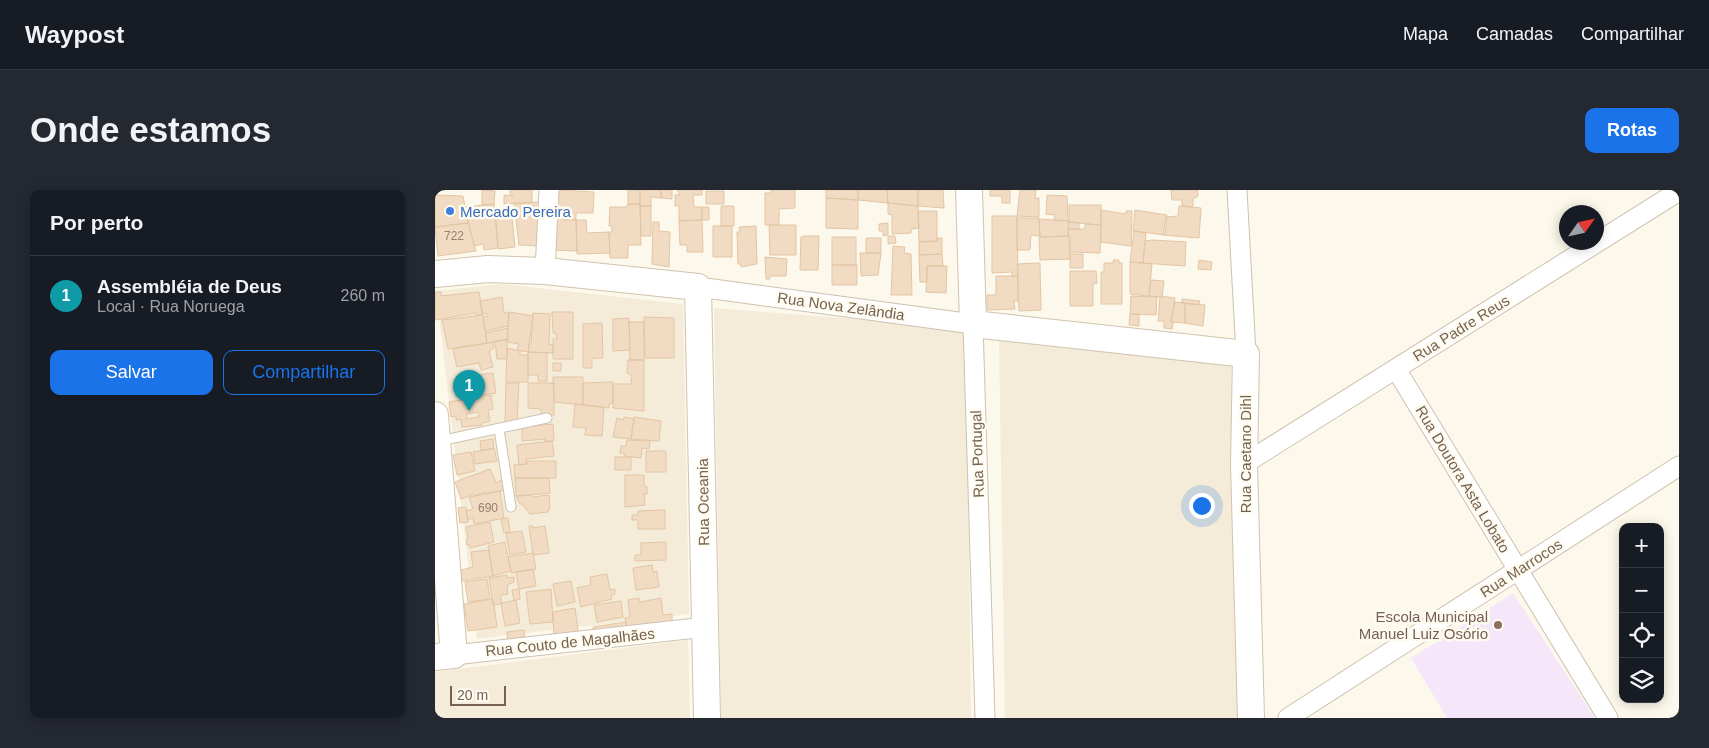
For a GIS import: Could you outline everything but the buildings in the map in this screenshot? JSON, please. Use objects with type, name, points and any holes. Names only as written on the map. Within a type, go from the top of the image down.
[{"type":"street","points":[[545,271],[549,190]]},
{"type":"street","name":"Rua Portugal","points":[[969,190],[985,718]]},
{"type":"street","name":"Rua Caetano Dihl","points":[[1237,190],[1246,354],[1244,464],[1251,718]]},
{"type":"street","name":"Rua Padre Reus","points":[[1244,464],[1679,191]]},
{"type":"street","name":"Rua Nova Zelândia","points":[[435,274],[488,269],[545,271],[698,287],[973,324],[1246,354]]},
{"type":"street","name":"Rua Oceania","points":[[698,287],[707,718]]},
{"type":"street","name":"Rua Doutora Asta Lobato","points":[[1396,369],[1608,718]]},
{"type":"street","points":[[435,414],[445,656]]},
{"type":"street","name":"Rua Marrocos","points":[[1288,718],[1679,466]]},
{"type":"street","name":"Rua Couto de Magalhães","points":[[445,656],[705,627]]},
{"type":"lane","points":[[437,449],[499,429],[547,418]]},
{"type":"lane","points":[[499,429],[511,507]]},
{"type":"shaded area","points":[[501,284],[683,304],[689,614],[477,639],[436,291]]},
{"type":"shaded area","points":[[714,308],[966,328],[971,718],[721,718]]},
{"type":"shaded area","points":[[999,339],[1231,366],[1240,718],[1005,718]]},
{"type":"shaded area","name":"Escola Municipal Manuel Luiz Osório","points":[[1513,593],[1595,718],[1447,718],[1411,658]]},
{"type":"shaded area","points":[[688,640],[690,718],[435,718],[435,672]]},
{"type":"place","name":"Mercado Pereira","points":[[450,211]]},
{"type":"place","name":"Assembléia de Deus","points":[[469,411]]},
{"type":"place","name":"Escola Municipal Manuel Luiz Osório","points":[[1498,625]]}]
